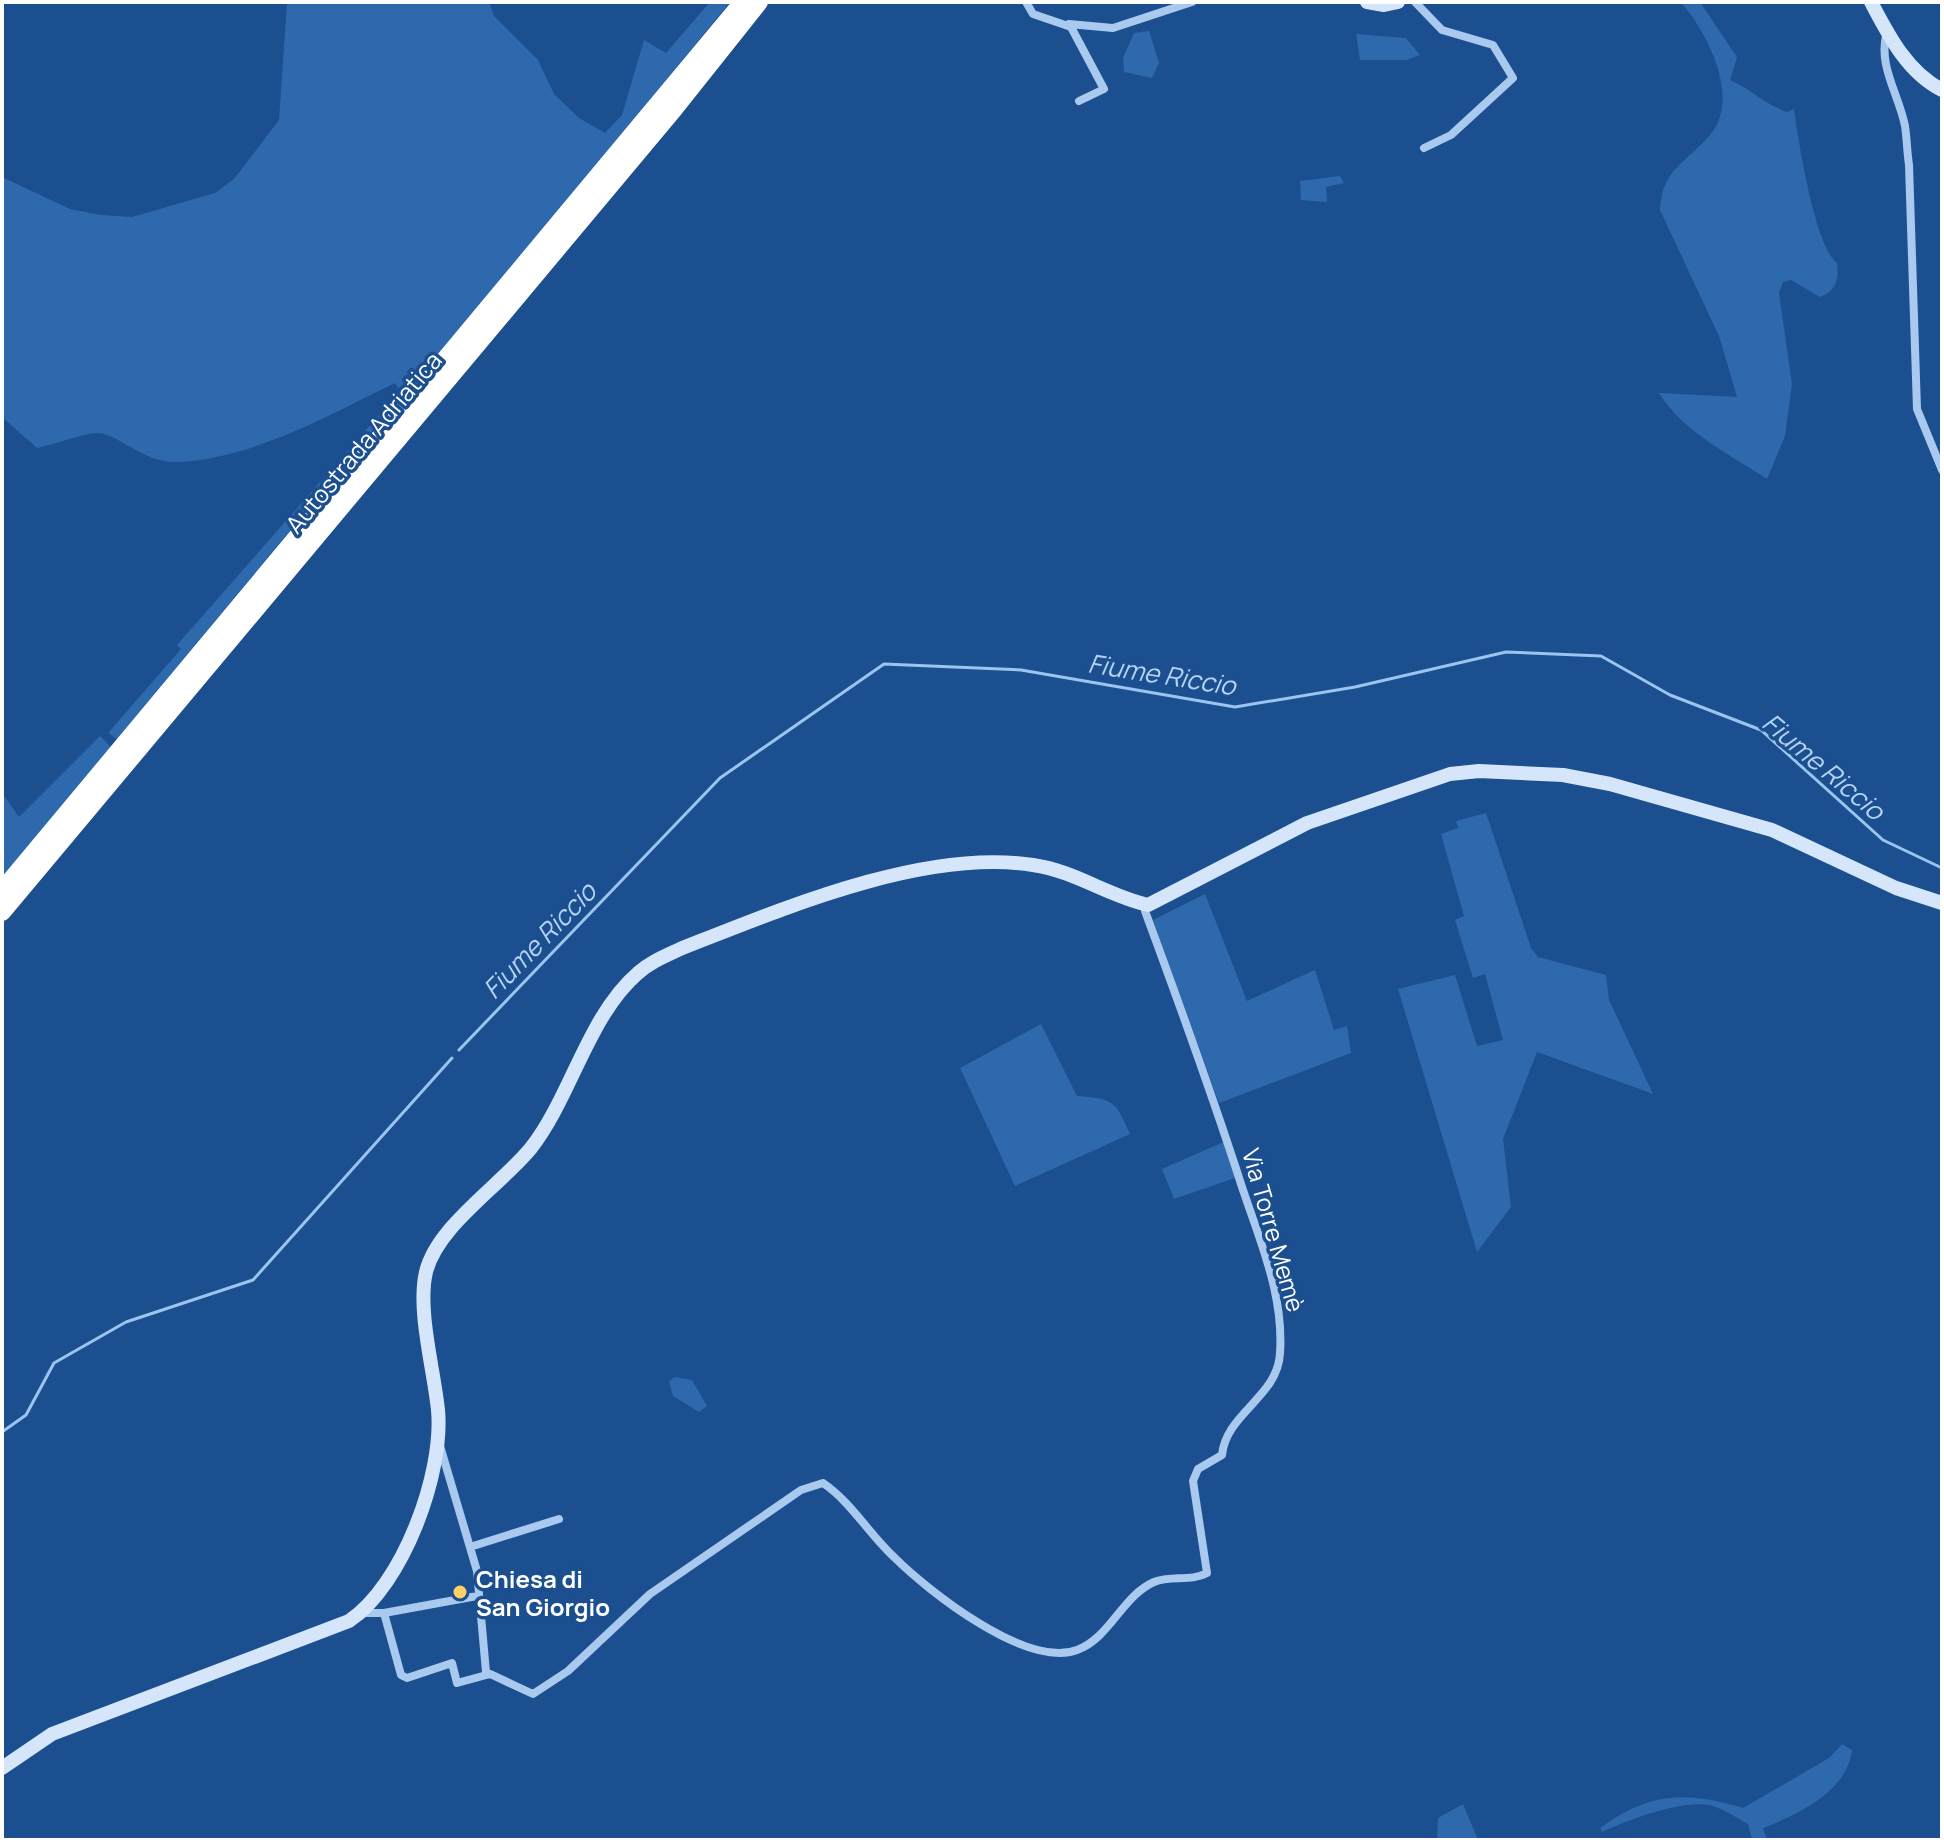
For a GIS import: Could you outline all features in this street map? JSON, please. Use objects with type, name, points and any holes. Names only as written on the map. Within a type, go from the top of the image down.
[{"type":"highway","name":"Autostrada Adriatica","points":[[669,105],[743,2]]},
{"type":"highway","name":"Autostrada Adriatica","points":[[2,891],[759,2]]},
{"type":"highway","name":"Autostrada Adriatica","points":[[2,912],[440,378]]},
{"type":"street","points":[[1026,2],[1033,14],[1067,24],[1113,28],[1192,2]]},
{"type":"street","points":[[1367,2],[1384,5],[1398,2]]},
{"type":"street","points":[[1415,2],[1442,30],[1493,45],[1513,78],[1451,135],[1424,148]]},
{"type":"street","points":[[1871,2],[1887,32],[1919,74],[1942,90]]},
{"type":"street","points":[[1067,24],[1104,89],[1079,101]]},
{"type":"street","points":[[1887,32],[1883,46],[1887,71],[1905,127],[1909,165],[1917,409],[1942,470]]},
{"type":"street","points":[[2,1768],[52,1734],[336,1627],[362,1613],[394,1569],[414,1528],[427,1492],[438,1440],[439,1412],[424,1286],[432,1255],[449,1232],[533,1145],[613,1002],[636,974],[680,949],[894,874],[930,866],[1029,864],[1065,872],[1148,905],[1307,823],[1450,774],[1479,771],[1563,775],[1610,784],[1757,826],[1896,888],[1942,903]]},
{"type":"street","name":"Via Torre Memè","points":[[490,1674],[533,1694],[568,1671],[650,1594],[801,1490],[823,1483],[836,1492],[894,1558],[933,1590],[977,1620],[1042,1653],[1061,1654],[1087,1645],[1152,1583],[1207,1573],[1193,1481],[1198,1469],[1222,1455],[1223,1441],[1232,1426],[1276,1375],[1280,1325],[1277,1298],[1264,1254],[1214,1098],[1145,911],[1148,905]]},
{"type":"street","points":[[438,1440],[477,1571],[486,1672],[490,1674]]},
{"type":"street","points":[[470,1547],[559,1519]]},
{"type":"street","points":[[362,1613],[384,1613],[477,1596]]},
{"type":"street","points":[[384,1613],[401,1675],[407,1678],[452,1663],[457,1683],[490,1674]]},
{"type":"shaded area","points":[[282,2],[489,2],[494,16],[538,60],[554,94],[579,118],[605,133],[622,115],[644,40],[666,53],[710,2],[730,2],[429,369],[423,370],[117,739],[108,733],[181,649],[177,645],[400,391],[395,383],[289,434],[205,459],[164,461],[97,433],[37,448],[2,417],[2,177],[70,209],[101,215],[132,217],[215,193],[234,179],[279,120],[287,3]]},
{"type":"shaded area","points":[[1681,2],[1700,2],[1737,57],[1730,80],[1787,112],[1794,109],[1815,215],[1829,253],[1837,263],[1835,284],[1825,295],[1820,297],[1791,280],[1783,282],[1779,293],[1792,384],[1785,436],[1767,479],[1694,431],[1659,393],[1737,397],[1719,336],[1660,210],[1670,176],[1709,136],[1718,121],[1722,104],[1718,67],[1701,31]]},
{"type":"shaded area","points":[[1149,31],[1159,63],[1152,78],[1124,72],[1123,58],[1134,33]]},
{"type":"shaded area","points":[[1356,34],[1406,38],[1420,55],[1407,60],[1360,60]]},
{"type":"shaded area","points":[[1340,176],[1344,183],[1326,187],[1327,202],[1301,200],[1300,181]]},
{"type":"shaded area","points":[[100,736],[112,748],[2,880],[2,793],[19,817]]},
{"type":"shaded area","points":[[1486,813],[1531,948],[1538,957],[1606,975],[1609,1000],[1653,1094],[1537,1052],[1503,1139],[1511,1207],[1477,1252],[1398,989],[1455,975],[1477,1046],[1503,1040],[1485,974],[1473,978],[1455,920],[1464,916],[1441,834],[1458,828],[1456,821]]},
{"type":"shaded area","points":[[1205,894],[1247,1001],[1315,970],[1334,1030],[1347,1026],[1351,1053],[1219,1103],[1153,920]]},
{"type":"shaded area","points":[[1041,1024],[1077,1096],[1112,1103],[1130,1134],[1015,1186],[960,1068]]},
{"type":"shaded area","points":[[1226,1141],[1238,1177],[1174,1199],[1162,1169]]},
{"type":"shaded area","points":[[675,1377],[692,1380],[707,1406],[699,1412],[673,1396],[669,1381]]},
{"type":"shaded area","points":[[1842,1744],[1852,1750],[1841,1778],[1831,1790],[1805,1809],[1763,1828],[1767,1840],[1752,1840],[1748,1824],[1713,1806],[1701,1804],[1657,1812],[1602,1832],[1600,1828],[1635,1807],[1668,1798],[1703,1799],[1743,1808],[1829,1758]]},
{"type":"shaded area","points":[[1463,1804],[1478,1840],[1437,1840],[1438,1818]]},
{"type":"waterway","name":"Fiume Riccio","points":[[459,1050],[720,778],[884,664],[1021,670],[1235,707],[1355,687],[1506,652],[1601,656],[1670,695],[1761,730],[1883,840],[1942,868]]},
{"type":"waterway","name":"Fiume Riccio","points":[[2,1432],[26,1415],[54,1363],[126,1322],[253,1280],[452,1058]]},
{"type":"place","name":"Chiesa di San Giorgio","points":[[460,1592]]}]
